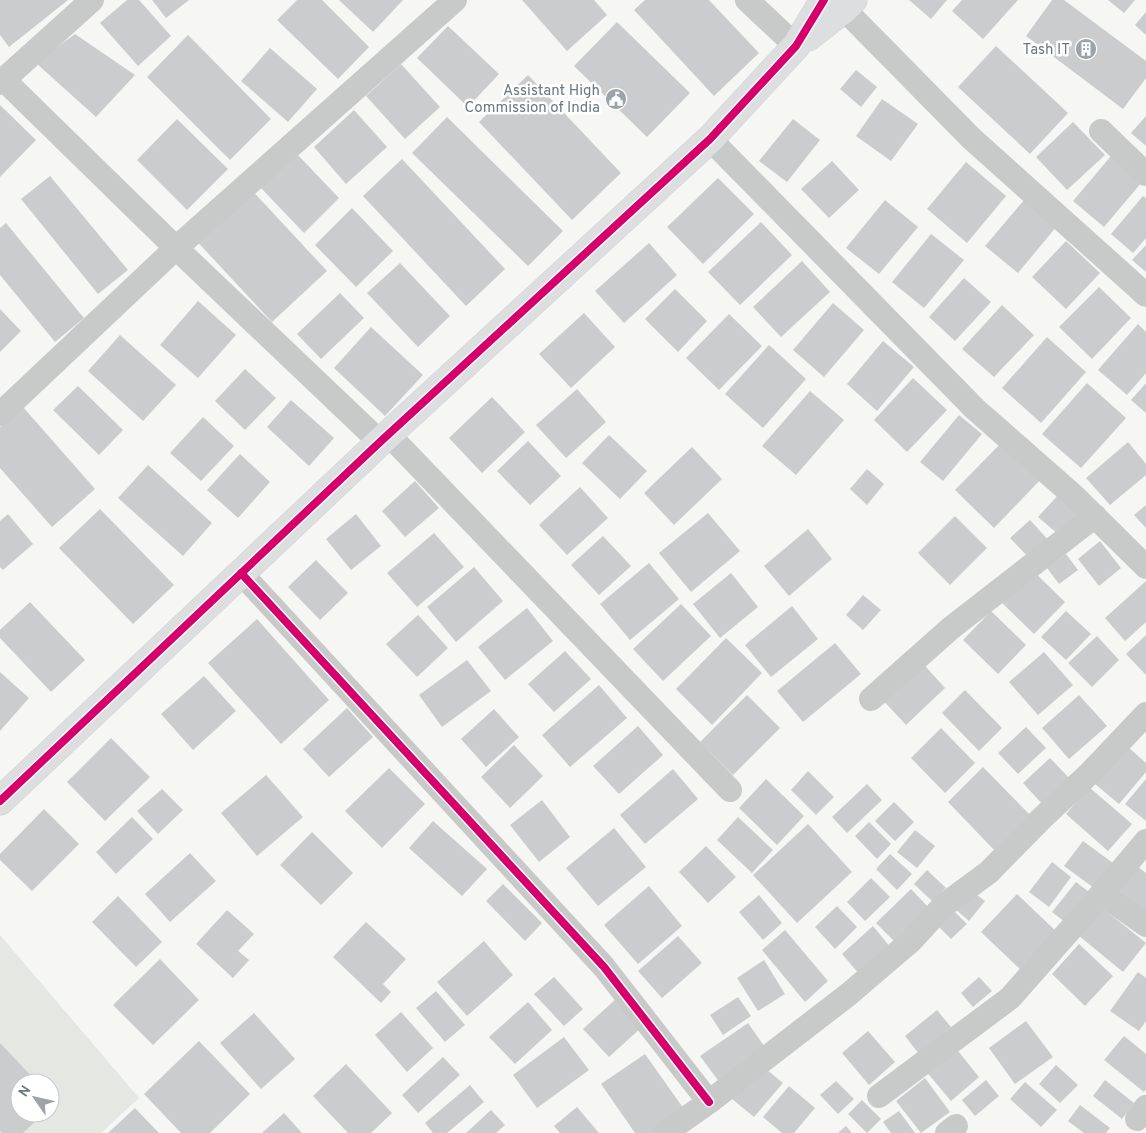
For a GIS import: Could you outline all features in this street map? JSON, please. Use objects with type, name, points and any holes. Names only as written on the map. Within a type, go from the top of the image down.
[{"type":"street","points":[[92,0],[2,81],[176,248],[385,438],[730,790]]},
{"type":"street","points":[[0,414],[176,248],[455,0]]},
{"type":"street","points":[[747,0],[796,46]]},
{"type":"street","points":[[0,801],[385,438],[710,139],[796,46],[840,3],[971,138],[1146,295]]},
{"type":"street","points":[[1101,131],[1146,174]]},
{"type":"street","points":[[710,139],[975,409],[1095,516],[1146,567]]},
{"type":"street","points":[[871,699],[951,628],[1095,516]]},
{"type":"street","points":[[241,573],[604,967],[709,1102]]},
{"type":"street","points":[[675,1130],[849,994],[911,942],[943,906],[989,872],[1090,773],[1146,714]]},
{"type":"street","points":[[879,1096],[1010,998],[1146,841]]},
{"type":"street","points":[[1102,894],[1146,925]]},
{"type":"shaded area","points":[[0,935],[139,1098],[101,1133],[0,1133]]},
{"type":"building","points":[[0,0],[68,0],[9,47],[0,35]]},
{"type":"building","points":[[127,0],[139,0],[171,36],[138,66],[100,23]]},
{"type":"building","points":[[152,0],[189,0],[166,18]]},
{"type":"building","points":[[297,0],[322,0],[369,47],[338,79],[277,20]]},
{"type":"building","points":[[339,0],[403,0],[373,32]]},
{"type":"building","points":[[522,0],[594,0],[607,15],[567,51]]},
{"type":"building","points":[[645,0],[709,0],[759,53],[714,96],[634,10]]},
{"type":"building","points":[[909,0],[947,0],[931,19]]},
{"type":"building","points":[[962,0],[1018,0],[983,39],[952,11]]},
{"type":"building","name":"Tash IT","points":[[1052,0],[1064,0],[1146,61],[1146,78],[1123,109],[1026,36]]},
{"type":"building","points":[[1108,0],[1135,0],[1124,13]]},
{"type":"building","points":[[1146,12],[1146,35],[1135,25]]},
{"type":"building","points":[[617,22],[690,93],[647,137],[574,66]]},
{"type":"building","points":[[448,26],[499,74],[468,107],[417,58]]},
{"type":"building","points":[[75,34],[135,75],[96,117],[36,63]]},
{"type":"building","points":[[188,35],[271,119],[230,160],[147,77]]},
{"type":"building","points":[[996,46],[1068,113],[1030,154],[958,87]]},
{"type":"building","points":[[270,48],[317,89],[288,122],[241,81]]},
{"type":"building","points":[[401,64],[440,107],[405,139],[366,96]]},
{"type":"building","points":[[856,70],[877,87],[861,107],[840,89]]},
{"type":"building","points":[[528,75],[621,173],[572,220],[479,122]]},
{"type":"building","points":[[882,99],[918,124],[891,161],[856,136]]},
{"type":"building","points":[[0,105],[36,140],[0,177]]},
{"type":"building","points":[[354,110],[387,147],[346,184],[314,147]]},
{"type":"building","points":[[1146,116],[1146,146],[1131,133]]},
{"type":"building","points":[[447,117],[563,231],[528,266],[412,153]]},
{"type":"building","points":[[177,119],[228,169],[187,210],[137,160]]},
{"type":"building","points":[[793,119],[820,140],[787,182],[759,161]]},
{"type":"building","points":[[1073,122],[1105,155],[1067,190],[1036,157]]},
{"type":"building","points":[[297,154],[339,198],[304,233],[261,188]]},
{"type":"building","points":[[1111,156],[1142,182],[1104,227],[1073,201]]},
{"type":"building","points":[[402,159],[505,269],[466,306],[363,196]]},
{"type":"building","points":[[832,161],[859,190],[829,218],[801,189]]},
{"type":"building","points":[[966,162],[1006,196],[967,243],[927,209]]},
{"type":"building","points":[[50,176],[128,270],[98,294],[21,199]]},
{"type":"building","points":[[718,178],[754,214],[703,264],[667,227]]},
{"type":"building","points":[[247,185],[327,271],[272,322],[192,236]]},
{"type":"building","points":[[1143,196],[1146,198],[1146,238],[1133,253],[1111,234]]},
{"type":"building","points":[[1025,199],[1057,226],[1018,273],[985,246]]},
{"type":"building","points":[[885,200],[918,227],[879,274],[846,248]]},
{"type":"building","points":[[352,208],[393,251],[356,287],[315,245]]},
{"type":"building","points":[[761,222],[792,255],[740,305],[708,272]]},
{"type":"building","points":[[6,223],[84,318],[55,342],[0,275],[0,228]]},
{"type":"building","points":[[931,234],[964,260],[924,308],[892,282]]},
{"type":"building","points":[[1066,241],[1100,273],[1066,309],[1032,277]]},
{"type":"building","points":[[649,243],[677,275],[624,323],[595,291]]},
{"type":"building","points":[[1146,245],[1146,272],[1132,260]]},
{"type":"building","points":[[802,261],[830,292],[781,337],[753,307]]},
{"type":"building","points":[[400,263],[450,316],[418,347],[367,293]]},
{"type":"building","points":[[964,278],[991,302],[955,341],[929,317]]},
{"type":"building","points":[[1099,287],[1131,318],[1092,359],[1059,327]]},
{"type":"building","points":[[675,289],[707,321],[678,352],[645,319]]},
{"type":"building","points":[[340,293],[364,318],[321,359],[297,334]]},
{"type":"building","points":[[198,301],[236,335],[198,378],[160,345]]},
{"type":"building","points":[[833,303],[864,330],[824,377],[793,350]]},
{"type":"building","points":[[1002,305],[1034,335],[994,377],[962,349]]},
{"type":"building","points":[[0,309],[21,331],[0,352]]},
{"type":"building","points":[[584,313],[615,347],[571,388],[539,354]]},
{"type":"building","points":[[729,314],[762,346],[719,390],[686,358]]},
{"type":"building","points":[[1138,324],[1146,332],[1146,373],[1127,395],[1098,370]]},
{"type":"building","points":[[371,327],[423,375],[385,416],[334,368]]},
{"type":"building","points":[[120,335],[176,385],[143,421],[88,371]]},
{"type":"building","points":[[1047,337],[1086,372],[1041,423],[1002,388]]},
{"type":"building","points":[[883,341],[914,367],[877,411],[847,384]]},
{"type":"building","points":[[769,345],[806,379],[763,428],[725,394]]},
{"type":"building","points":[[245,369],[276,398],[245,430],[215,401]]},
{"type":"building","points":[[913,378],[947,410],[907,452],[874,420]]},
{"type":"building","points":[[1087,383],[1126,418],[1081,468],[1042,434]]},
{"type":"building","points":[[1146,383],[1146,413],[1131,400]]},
{"type":"building","points":[[78,386],[123,430],[99,455],[53,410]]},
{"type":"building","points":[[577,389],[606,422],[566,458],[536,425]]},
{"type":"building","points":[[810,391],[844,420],[796,475],[762,446]]},
{"type":"building","points":[[492,397],[525,432],[482,473],[449,438]]},
{"type":"building","points":[[291,400],[334,438],[309,466],[267,427]]},
{"type":"building","points":[[23,407],[95,489],[52,527],[0,468],[0,427]]},
{"type":"building","points":[[959,415],[982,434],[943,481],[920,462]]},
{"type":"building","points":[[203,417],[234,446],[201,481],[170,453]]},
{"type":"building","points":[[609,435],[647,471],[620,499],[582,463]]},
{"type":"building","points":[[1007,437],[1045,475],[994,528],[955,490]]},
{"type":"building","points":[[528,441],[561,476],[530,505],[497,471]]},
{"type":"building","points":[[1128,442],[1146,464],[1146,475],[1110,505],[1086,478]]},
{"type":"building","points":[[692,447],[722,479],[674,525],[644,493]]},
{"type":"building","points":[[240,454],[270,482],[238,518],[207,490]]},
{"type":"building","points":[[148,465],[212,523],[183,556],[118,498]]},
{"type":"building","points":[[867,469],[884,484],[867,505],[850,489]]},
{"type":"building","points":[[415,481],[439,508],[405,537],[382,511]]},
{"type":"building","points":[[580,487],[608,518],[567,555],[539,525]]},
{"type":"building","points":[[1059,494],[1079,512],[1059,535],[1038,517]]},
{"type":"building","points":[[1146,505],[1146,528],[1134,515]]},
{"type":"building","points":[[100,509],[174,585],[133,624],[59,548]]},
{"type":"building","points":[[708,513],[740,551],[691,592],[659,553]]},
{"type":"building","points":[[8,514],[33,544],[3,570],[0,567],[0,521]]},
{"type":"building","points":[[356,514],[381,546],[351,570],[326,539]]},
{"type":"building","points":[[955,516],[987,548],[950,585],[918,553]]},
{"type":"building","points":[[1030,520],[1051,543],[1032,561],[1010,538]]},
{"type":"building","points":[[808,529],[832,559],[789,596],[764,566]]},
{"type":"building","points":[[434,533],[464,567],[417,607],[387,573]]},
{"type":"building","points":[[603,536],[631,566],[599,595],[571,565]]},
{"type":"building","points":[[1100,541],[1121,568],[1099,586],[1078,559]]},
{"type":"building","points":[[1066,554],[1078,570],[1059,584],[1047,568]]},
{"type":"building","points":[[316,560],[348,593],[320,620],[288,587]]},
{"type":"building","points":[[649,563],[679,599],[630,640],[600,604]]},
{"type":"building","points":[[1026,564],[1065,602],[1034,634],[995,596]]},
{"type":"building","points":[[474,567],[503,601],[456,642],[427,607]]},
{"type":"building","points":[[731,573],[758,607],[720,638],[693,604]]},
{"type":"building","points":[[1146,581],[1146,622],[1125,641],[1105,618]]},
{"type":"building","points":[[863,595],[881,610],[863,630],[846,615]]},
{"type":"building","points":[[30,602],[85,660],[51,692],[0,638],[0,630]]},
{"type":"building","points":[[681,604],[711,636],[663,681],[633,649]]},
{"type":"building","points":[[792,606],[818,639],[771,677],[745,645]]},
{"type":"building","points":[[527,608],[553,641],[505,680],[478,647]]},
{"type":"building","points":[[991,611],[1026,645],[998,674],[963,640]]},
{"type":"building","points":[[1066,611],[1091,634],[1066,660],[1041,637]]},
{"type":"building","points":[[418,615],[448,648],[417,677],[386,644]]},
{"type":"building","points":[[257,619],[329,700],[281,744],[208,663]]},
{"type":"building","points":[[1146,635],[1146,675],[1126,654]]},
{"type":"building","points":[[1097,636],[1119,660],[1092,687],[1068,663]]},
{"type":"building","points":[[726,638],[762,673],[712,725],[676,689]]},
{"type":"building","points":[[835,643],[861,674],[803,722],[777,691]]},
{"type":"building","points":[[565,651],[591,679],[554,712],[528,684]]},
{"type":"building","points":[[1044,652],[1073,685],[1038,715],[1009,682]]},
{"type":"building","points":[[918,658],[945,688],[906,725],[879,696]]},
{"type":"building","points":[[467,660],[491,691],[442,727],[419,695]]},
{"type":"building","points":[[0,672],[29,698],[0,731]]},
{"type":"building","points":[[204,676],[236,711],[193,750],[161,714]]},
{"type":"building","points":[[599,685],[627,718],[570,767],[542,735]]},
{"type":"building","points":[[965,690],[1002,728],[979,751],[942,713]]},
{"type":"building","points":[[747,695],[780,728],[733,775],[700,742]]},
{"type":"building","points":[[1079,695],[1107,726],[1069,759],[1042,728]]},
{"type":"building","points":[[347,708],[373,737],[329,777],[303,749]]},
{"type":"building","points":[[494,709],[519,737],[486,767],[461,739]]},
{"type":"building","points":[[638,726],[663,755],[619,794],[593,766]]},
{"type":"building","points":[[1026,727],[1046,748],[1018,774],[998,753]]},
{"type":"building","points":[[941,728],[975,763],[945,793],[911,758]]},
{"type":"building","points":[[111,738],[150,777],[105,821],[67,782]]},
{"type":"building","points":[[514,745],[543,776],[510,808],[481,777]]},
{"type":"building","points":[[1127,746],[1146,763],[1146,772],[1119,804],[1095,784]]},
{"type":"building","points":[[1050,758],[1071,780],[1044,806],[1023,783]]},
{"type":"building","points":[[983,767],[1032,817],[996,852],[948,802]]},
{"type":"building","points":[[389,768],[425,804],[382,848],[345,811]]},
{"type":"building","points":[[673,769],[698,799],[645,844],[620,815]]},
{"type":"building","points":[[808,771],[834,797],[816,815],[791,790]]},
{"type":"building","points":[[266,775],[303,817],[257,856],[221,813]]},
{"type":"building","points":[[766,779],[804,816],[777,845],[739,808]]},
{"type":"building","points":[[1146,779],[1146,821],[1125,804]]},
{"type":"building","points":[[867,784],[882,800],[847,833],[832,817]]},
{"type":"building","points":[[1089,787],[1132,824],[1108,851],[1066,814]]},
{"type":"building","points":[[162,789],[183,810],[158,834],[137,811]]},
{"type":"building","points":[[542,800],[570,837],[539,862],[510,825]]},
{"type":"building","points":[[894,802],[914,822],[895,841],[875,821]]},
{"type":"building","points":[[44,809],[79,844],[32,891],[0,860],[0,854]]},
{"type":"building","points":[[132,817],[153,839],[116,874],[96,852]]},
{"type":"building","points":[[738,817],[773,850],[752,873],[717,840]]},
{"type":"building","points":[[433,821],[487,869],[462,896],[409,848]]},
{"type":"building","points":[[869,822],[891,844],[877,859],[855,836]]},
{"type":"building","points":[[808,824],[852,872],[797,923],[753,875]]},
{"type":"building","points":[[614,828],[646,867],[598,906],[566,868]]},
{"type":"building","points":[[915,830],[935,846],[917,868],[897,852]]},
{"type":"building","points":[[312,832],[353,873],[321,905],[280,865]]},
{"type":"building","points":[[1083,841],[1113,863],[1094,888],[1064,866]]},
{"type":"building","points":[[706,846],[736,877],[708,903],[679,872]]},
{"type":"building","points":[[190,853],[216,881],[170,922],[145,894]]},
{"type":"building","points":[[890,854],[912,874],[897,890],[876,869]]},
{"type":"building","points":[[1052,862],[1071,877],[1049,907],[1029,892]]},
{"type":"building","points":[[1138,867],[1146,873],[1146,919],[1115,895]]},
{"type":"building","points":[[927,870],[946,888],[932,901],[914,884]]},
{"type":"building","points":[[871,878],[890,897],[865,921],[847,902]]},
{"type":"building","points":[[1076,882],[1093,895],[1069,925],[1052,912]]},
{"type":"building","points":[[503,884],[542,923],[525,941],[486,901]]},
{"type":"building","points":[[649,886],[682,926],[638,964],[604,925]]},
{"type":"building","points":[[911,889],[929,908],[895,942],[876,923]]},
{"type":"building","points":[[969,889],[985,901],[969,921],[954,908]]},
{"type":"building","points":[[1017,894],[1058,933],[1022,971],[981,932]]},
{"type":"building","points":[[759,895],[782,923],[763,940],[739,912]]},
{"type":"building","points":[[118,896],[162,942],[136,967],[92,922]]},
{"type":"building","points":[[948,905],[967,924],[951,939],[932,920]]},
{"type":"building","points":[[837,906],[857,927],[835,949],[815,927]]},
{"type":"building","points":[[1101,907],[1146,943],[1123,972],[1078,935]]},
{"type":"building","points":[[227,910],[254,934],[238,951],[249,960],[233,978],[196,944]]},
{"type":"building","points":[[366,922],[406,959],[383,984],[391,992],[381,1003],[333,957]]},
{"type":"building","points":[[873,926],[891,948],[860,975],[842,954]]},
{"type":"building","points":[[785,930],[828,981],[805,1002],[762,950]]},
{"type":"building","points":[[678,936],[702,963],[662,998],[638,971]]},
{"type":"building","points":[[484,941],[513,975],[467,1016],[437,982]]},
{"type":"building","points":[[1079,944],[1113,976],[1085,1006],[1052,974]]},
{"type":"building","points":[[160,959],[199,1000],[153,1045],[113,1005]]},
{"type":"building","points":[[764,960],[785,994],[758,1011],[737,978]]},
{"type":"building","points":[[1138,972],[1146,978],[1146,1021],[1139,1031],[1110,1011]]},
{"type":"building","points":[[554,977],[583,1009],[564,1026],[534,994]]},
{"type":"building","points":[[979,977],[992,991],[973,1007],[961,993]]},
{"type":"building","points":[[436,991],[465,1025],[445,1042],[416,1008]]},
{"type":"building","points":[[738,997],[751,1016],[723,1035],[710,1015]]},
{"type":"building","points":[[617,998],[643,1026],[609,1057],[583,1029]]},
{"type":"building","points":[[528,1002],[552,1030],[515,1064],[489,1037]]},
{"type":"building","points":[[937,1010],[951,1027],[919,1054],[905,1036]]},
{"type":"building","points":[[401,1012],[433,1048],[407,1072],[375,1035]]},
{"type":"building","points":[[254,1013],[295,1059],[261,1089],[220,1043]]},
{"type":"building","points":[[1026,1021],[1053,1057],[1015,1084],[989,1048]]},
{"type":"building","points":[[748,1023],[767,1050],[720,1083],[700,1056]]},
{"type":"building","points":[[868,1031],[895,1062],[869,1085],[842,1053]]},
{"type":"building","points":[[1124,1036],[1146,1054],[1146,1089],[1144,1092],[1104,1060]]},
{"type":"building","points":[[564,1037],[589,1070],[537,1108],[513,1075]]},
{"type":"building","points":[[199,1041],[250,1094],[210,1133],[181,1133],[144,1094]]},
{"type":"building","points":[[0,1043],[28,1073],[10,1073],[10,1123],[34,1123],[23,1133],[2,1133],[0,1131]]},
{"type":"building","points":[[954,1046],[979,1077],[951,1101],[925,1070]]},
{"type":"building","points":[[645,1054],[686,1112],[656,1133],[635,1133],[601,1084]]},
{"type":"building","points":[[443,1057],[460,1075],[418,1113],[402,1095]]},
{"type":"building","points":[[346,1064],[392,1113],[371,1133],[348,1133],[313,1096]]},
{"type":"building","points":[[761,1065],[783,1083],[754,1117],[732,1099]]},
{"type":"building","points":[[1056,1065],[1078,1085],[1060,1103],[1039,1084]]},
{"type":"building","points":[[925,1078],[950,1112],[921,1133],[896,1101]]},
{"type":"building","points":[[986,1080],[999,1096],[975,1116],[962,1100]]},
{"type":"building","points":[[1105,1080],[1134,1103],[1122,1119],[1093,1096]]},
{"type":"building","points":[[836,1081],[854,1099],[838,1114],[820,1095]]},
{"type":"building","points":[[1025,1082],[1057,1110],[1041,1127],[1010,1099]]},
{"type":"building","points":[[470,1085],[484,1102],[447,1133],[433,1133],[425,1123]]},
{"type":"building","points":[[789,1086],[815,1108],[794,1133],[782,1133],[763,1117]]},
{"type":"building","points":[[862,1100],[881,1119],[867,1133],[848,1114]]},
{"type":"building","points":[[1080,1105],[1110,1128],[1106,1133],[1084,1133],[1068,1121]]},
{"type":"building","points":[[577,1107],[599,1133],[560,1133],[554,1126]]},
{"type":"building","points":[[135,1108],[159,1133],[108,1133]]},
{"type":"building","points":[[491,1110],[505,1125],[496,1133],[466,1133]]},
{"type":"building","points":[[899,1111],[915,1133],[891,1133],[883,1122]]},
{"type":"building","points":[[284,1113],[302,1133],[262,1133]]},
{"type":"building","points":[[846,1126],[852,1133],[838,1133]]},
{"type":"cycle path","points":[[0,801],[380,442],[710,139],[796,46],[824,0]]},
{"type":"cycle path","points":[[241,573],[604,967],[709,1102]]},
{"type":"place","name":"Tash IT","points":[[1086,49]]},
{"type":"place","name":"Assistant High Commission of India","points":[[616,99]]}]
